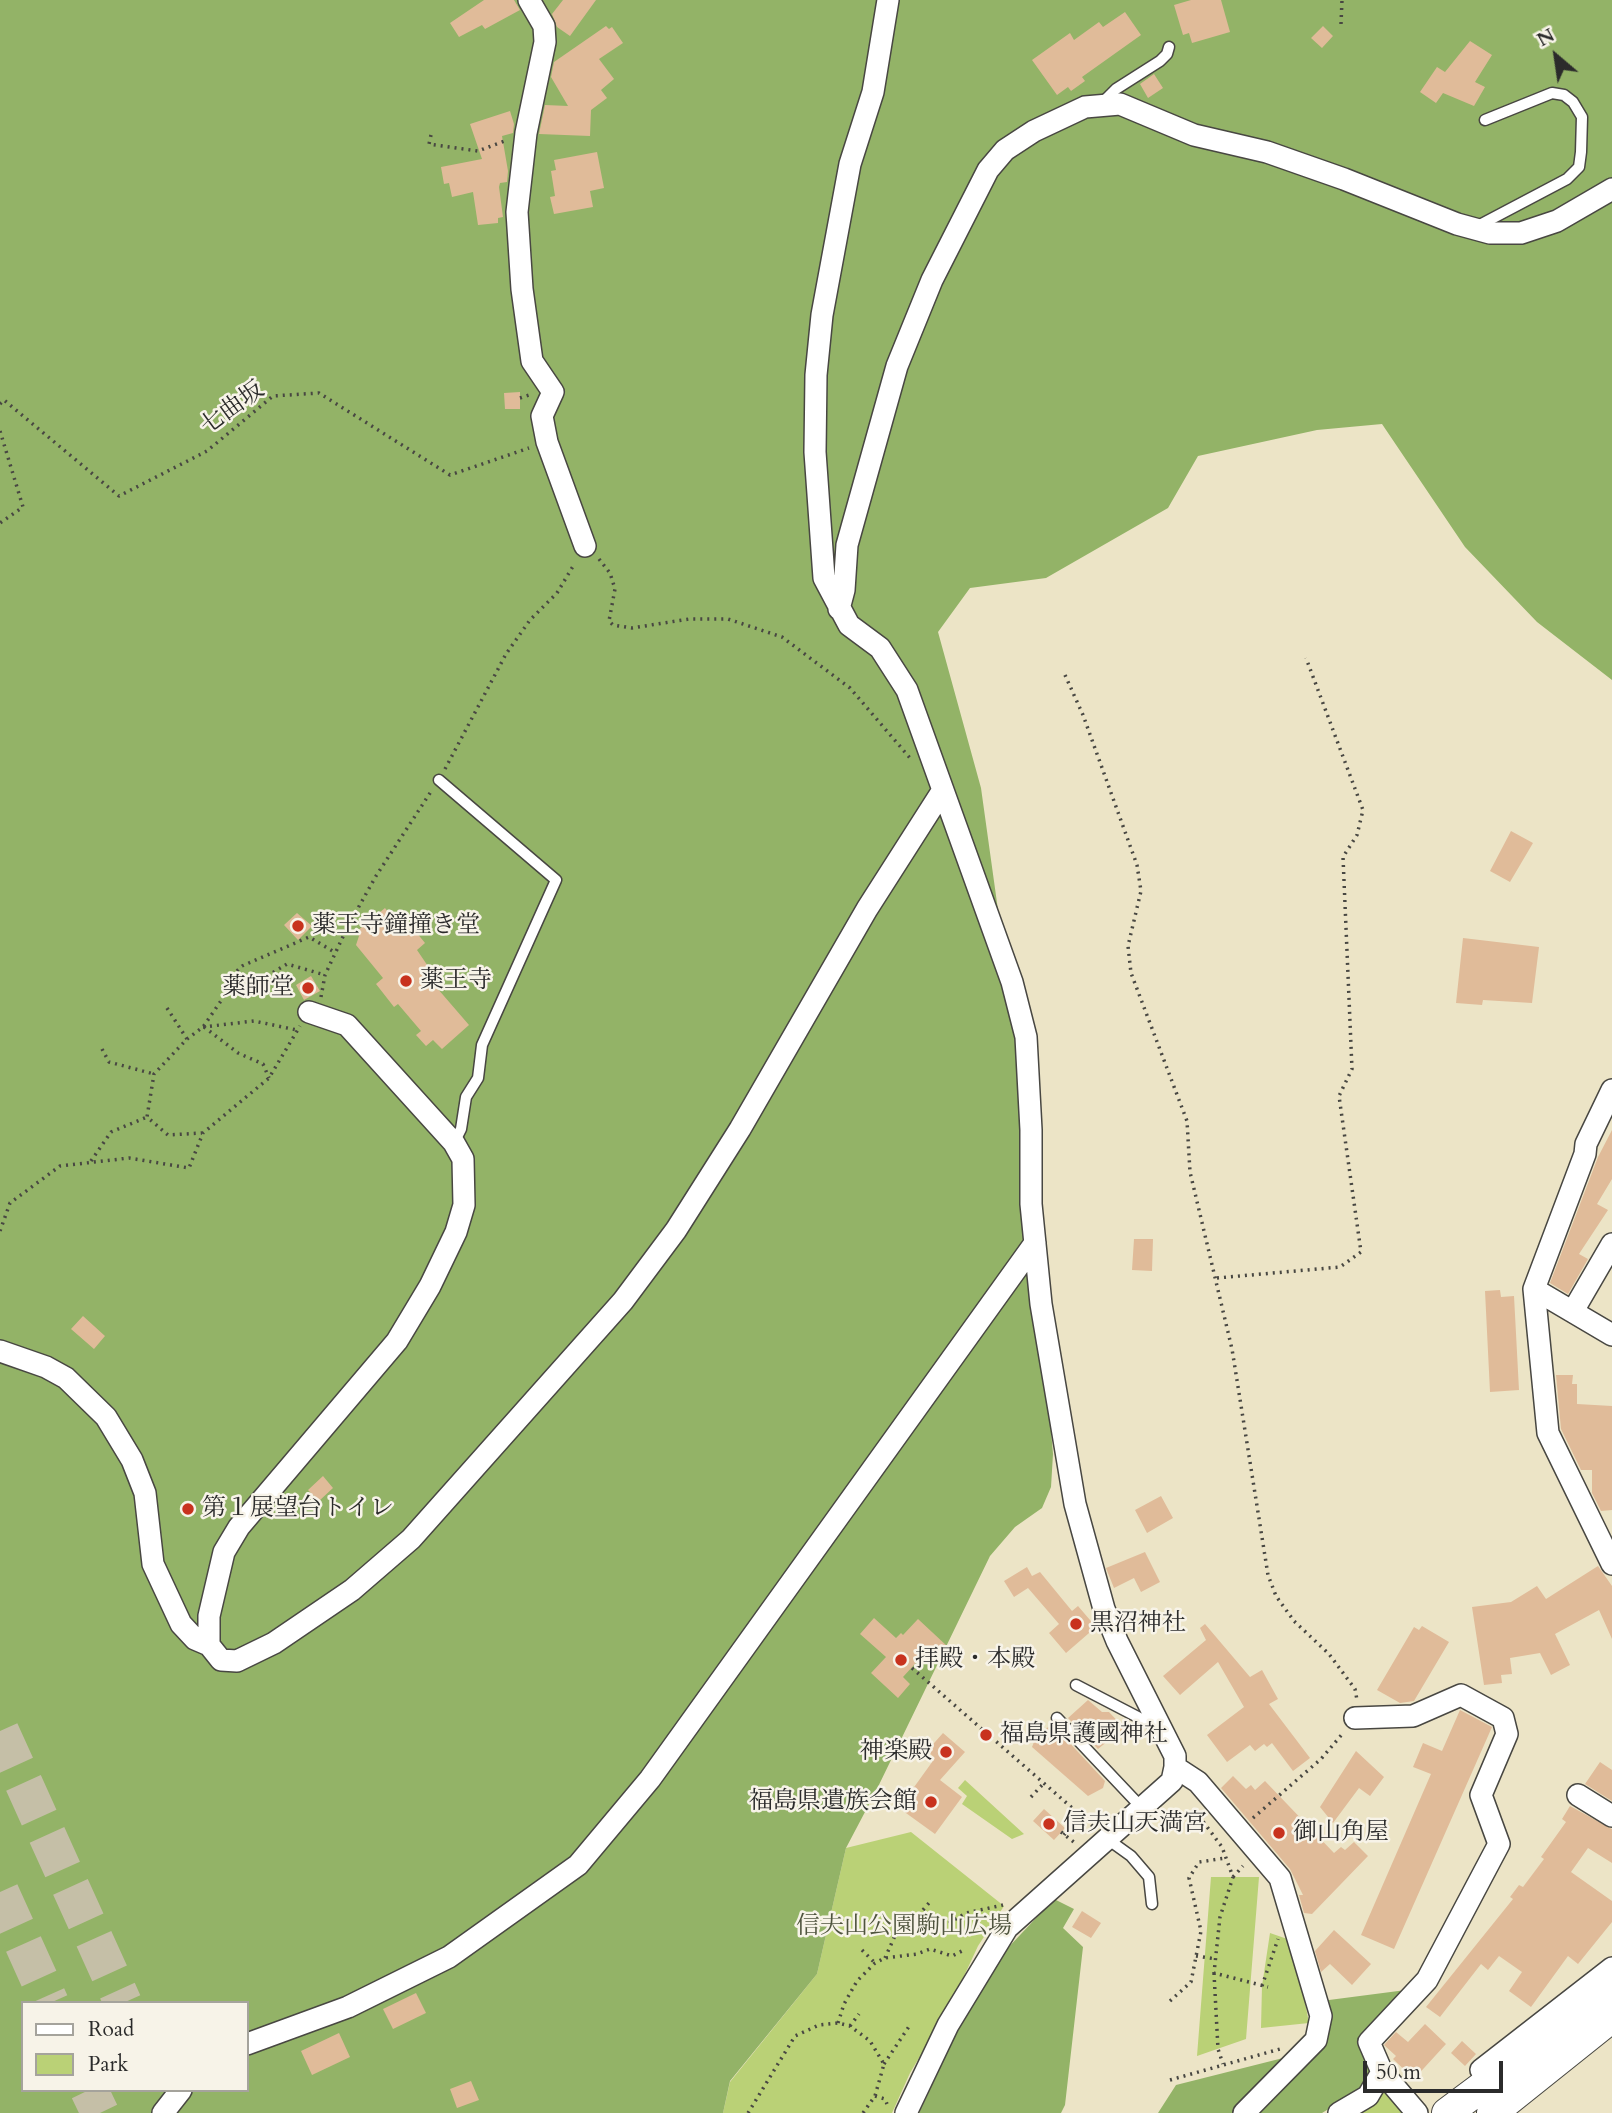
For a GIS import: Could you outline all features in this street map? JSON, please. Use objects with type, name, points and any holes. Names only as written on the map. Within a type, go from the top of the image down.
[{"type":"street","points":[[529,0],[544,26],[545,41],[526,133],[517,212],[522,289],[532,360],[553,392],[542,416],[547,442],[585,546]]},
{"type":"street","points":[[888,0],[873,92],[843,199],[822,315],[816,375],[815,452],[824,578],[839,609],[857,634],[880,649],[907,690],[1012,982],[1026,1037],[1031,1130],[1031,1204],[1041,1304],[1084,1544],[1116,1641],[1175,1756],[1172,1781],[1007,1927],[948,2025],[906,2113]]},
{"type":"street","points":[[839,609],[844,590],[847,545],[897,366],[932,280],[988,170],[1005,150],[1034,131],[1069,114],[1100,105],[1120,104],[1194,135],[1267,152],[1490,233],[1521,233],[1558,221],[1612,189]]},
{"type":"street","points":[[0,1351],[46,1367],[66,1378],[106,1417],[132,1460],[145,1493],[153,1564],[181,1624],[195,1639],[209,1645],[221,1660],[237,1661],[274,1643],[383,1565],[411,1539],[623,1301],[677,1230],[733,1141],[867,909],[943,790]]},
{"type":"street","points":[[209,1645],[209,1616],[224,1552],[239,1527],[397,1341],[430,1286],[456,1232],[464,1205],[463,1159],[454,1143],[347,1025],[303,1021]]},
{"type":"street","points":[[1609,1554],[1548,1433],[1534,1289],[1586,1154],[1586,1144],[1612,1090]]},
{"type":"street","points":[[248,2044],[348,2007],[449,1957],[578,1865],[650,1780],[1035,1243]]},
{"type":"street","points":[[1573,1311],[1612,1244]]},
{"type":"street","points":[[1534,1289],[1612,1335]]},
{"type":"street","points":[[1355,1718],[1413,1716],[1461,1695],[1503,1718],[1507,1734],[1481,1795],[1499,1844],[1427,1980],[1369,2042],[1382,2072],[1417,2113]]},
{"type":"street","points":[[1175,1767],[1198,1782],[1280,1878],[1321,2016],[1316,2039],[1244,2113]]},
{"type":"street","points":[[1578,1795],[1612,1816]]},
{"type":"street","points":[[1425,2113],[1612,1968]]},
{"type":"street","points":[[1447,2113],[1612,1990]]},
{"type":"street","points":[[1492,2113],[1612,2017]]},
{"type":"street","points":[[1339,2113],[1368,2096],[1382,2072]]},
{"type":"street","points":[[163,2113],[179,2092]]},
{"type":"lane","points":[[1100,105],[1115,89],[1160,61],[1167,54],[1169,47]]},
{"type":"lane","points":[[1474,229],[1567,179],[1579,167],[1581,152],[1582,117],[1573,102],[1564,95],[1552,93],[1485,120]]},
{"type":"lane","points":[[439,780],[556,880],[482,1045],[478,1078],[466,1097],[461,1129],[454,1143]]},
{"type":"lane","points":[[1076,1685],[1161,1729]]},
{"type":"lane","points":[[1057,1718],[1142,1808]]},
{"type":"lane","points":[[1107,1838],[1131,1856],[1149,1877],[1152,1904]]},
{"type":"path","points":[[1341,24],[1342,0]]},
{"type":"path","points":[[431,135],[429,144],[478,151],[526,133]]},
{"type":"path","name":"七曲坂","points":[[0,404],[4,400],[119,496],[206,450],[273,396],[319,393],[450,475],[547,442]]},
{"type":"path","points":[[0,431],[23,507],[0,523]]},
{"type":"path","points":[[0,1231],[9,1202],[60,1166],[129,1158],[189,1168],[203,1133],[269,1078],[303,1021],[324,993],[325,975],[376,876],[439,780],[506,654],[530,620],[557,593],[585,546],[601,561],[612,580],[615,594],[609,621],[613,625],[632,628],[689,620],[728,619],[782,637],[850,688],[877,716],[915,765]]},
{"type":"path","points":[[1217,1278],[1340,1267],[1361,1252],[1339,1096],[1352,1069],[1343,857],[1357,835],[1363,810],[1306,658]]},
{"type":"path","points":[[1065,675],[1083,715],[1137,865],[1141,891],[1128,946],[1131,973],[1187,1121],[1193,1185],[1232,1349],[1268,1575],[1276,1596],[1293,1621],[1329,1654],[1356,1689],[1355,1718],[1321,1759],[1238,1831]]},
{"type":"path","points":[[147,1117],[154,1074],[187,1039],[203,1027],[225,995],[228,980],[242,966],[309,937],[336,953]]},
{"type":"path","points":[[225,995],[259,981],[287,964],[325,975]]},
{"type":"path","points":[[167,1007],[187,1039]]},
{"type":"path","points":[[203,1027],[254,1021],[303,1021]]},
{"type":"path","points":[[203,1027],[238,1053],[263,1064],[269,1078]]},
{"type":"path","points":[[102,1049],[109,1062],[154,1074]]},
{"type":"path","points":[[147,1117],[168,1135],[203,1133]]},
{"type":"path","points":[[90,1162],[111,1132],[147,1117]]},
{"type":"path","points":[[912,1668],[1107,1838]]},
{"type":"path","points":[[1031,1797],[1044,1783]]},
{"type":"path","points":[[1075,1842],[1062,1834],[1078,1813]]},
{"type":"path","points":[[1198,1815],[1222,1847],[1233,1877]]},
{"type":"path","points":[[1170,2001],[1191,1982],[1201,1931],[1189,1878],[1199,1862],[1226,1858]]},
{"type":"path","points":[[1223,2063],[1218,2049],[1214,1973],[1220,1917],[1233,1877],[1250,1858]]},
{"type":"path","points":[[923,1910],[929,1903]]},
{"type":"path","points":[[885,1958],[898,1930],[922,1924],[944,1926],[967,1913],[993,1905],[1030,1904]]},
{"type":"path","points":[[1262,1986],[1276,1940]]},
{"type":"path","points":[[838,2023],[844,2004],[857,1981],[875,1963],[885,1958],[917,1954],[930,1949],[952,1956],[966,1949]]},
{"type":"path","points":[[862,1950],[875,1963]]},
{"type":"path","points":[[1196,1956],[1216,1959]]},
{"type":"path","points":[[1214,1973],[1268,1987]]},
{"type":"path","points":[[850,2026],[859,2014]]},
{"type":"path","points":[[748,2113],[795,2036],[819,2025],[838,2023],[850,2026],[870,2041],[884,2064]]},
{"type":"path","points":[[863,2113],[876,2096],[884,2064],[911,2025]]},
{"type":"path","points":[[1170,2080],[1316,2039]]},
{"type":"path","points":[[876,2096],[886,2099],[890,2113]]},
{"type":"green space","points":[[0,0],[1612,0],[1612,680],[1537,622],[1465,547],[1382,424],[1317,430],[1198,456],[1168,508],[1046,578],[970,588],[938,632],[981,788],[1021,1075],[1053,1454],[1051,1487],[1042,1508],[1015,1527],[990,1556],[846,1848],[817,1974],[730,2081],[723,2113],[0,2113]]},
{"type":"green space","points":[[965,1780],[1024,1834],[1012,1839],[962,1804],[967,1796],[958,1788]]},
{"type":"green space","name":"信夫山公園駒山広場","points":[[911,1832],[1004,1906],[978,1946],[951,2004],[910,2073],[892,2113],[723,2113],[730,2082],[817,1974],[846,1848]]},
{"type":"green space","points":[[1211,1877],[1259,1877],[1246,2039],[1197,2056]]},
{"type":"green space","points":[[1054,1899],[1074,1909],[1063,1928],[1083,1947],[1065,2105],[1061,2113],[919,2113],[956,2034],[1004,1952]]},
{"type":"green space","points":[[1270,1933],[1293,1941],[1309,2023],[1261,2028],[1262,1986]]},
{"type":"green space","points":[[1406,1990],[1362,2042],[1374,2071],[1360,2090],[1322,2113],[1257,2113],[1330,2022],[1329,2000]]},
{"type":"green space","points":[[1291,2056],[1233,2113],[1158,2113],[1176,2085]]},
{"type":"green space","points":[[1382,2072],[1417,2113],[1339,2113]]},
{"type":"building","points":[[484,0],[514,0],[520,10],[485,29],[482,25],[459,37],[450,23]]},
{"type":"building","points":[[563,0],[596,0],[570,36],[557,27],[552,14]]},
{"type":"building","points":[[1191,0],[1221,0],[1230,32],[1192,43],[1189,33],[1183,35],[1174,5]]},
{"type":"building","points":[[1125,12],[1141,35],[1082,77],[1085,81],[1071,91],[1068,87],[1057,95],[1032,60],[1070,33],[1074,40],[1099,22],[1103,27]]},
{"type":"building","points":[[606,26],[609,29],[612,27],[623,43],[599,59],[614,79],[601,90],[607,98],[591,110],[590,136],[539,134],[545,105],[568,106],[551,77],[554,62]]},
{"type":"building","points":[[1323,26],[1333,36],[1322,48],[1311,38]]},
{"type":"building","points":[[1470,41],[1492,55],[1475,82],[1485,87],[1474,106],[1443,93],[1436,103],[1420,92],[1437,67],[1445,72]]},
{"type":"building","points":[[1154,74],[1163,88],[1148,98],[1140,84]]},
{"type":"building","points":[[510,111],[514,124],[513,133],[502,136],[508,171],[507,182],[500,183],[499,187],[503,217],[498,218],[498,223],[478,225],[473,192],[452,197],[449,183],[444,184],[441,167],[482,159],[470,124]]},
{"type":"building","points":[[597,152],[604,188],[590,191],[593,207],[554,214],[550,197],[555,196],[551,171],[556,170],[554,160]]},
{"type":"building","points":[[520,392],[520,409],[505,409],[504,393]]},
{"type":"building","points":[[1511,831],[1533,843],[1510,882],[1490,871]]},
{"type":"building","name":"薬王寺","points":[[385,908],[400,928],[408,922],[425,943],[417,950],[436,978],[431,981],[469,1025],[442,1049],[433,1040],[426,1046],[416,1035],[421,1031],[398,1004],[394,1007],[376,984],[383,978],[356,945],[359,936],[356,932]]},
{"type":"building","name":"薬王寺鐘撞き堂","points":[[297,913],[312,926],[298,940],[284,925]]},
{"type":"building","points":[[1463,938],[1539,947],[1532,1003],[1483,1000],[1482,1005],[1456,1003]]},
{"type":"building","name":"薬師堂","points":[[311,976],[320,991],[304,1000],[296,985]]},
{"type":"building","points":[[1612,1130],[1612,1179],[1597,1204],[1608,1210],[1579,1254],[1588,1259],[1568,1294],[1550,1283],[1598,1157]]},
{"type":"building","points":[[1134,1239],[1153,1239],[1152,1271],[1132,1270]]},
{"type":"building","points":[[1500,1290],[1501,1297],[1514,1296],[1519,1390],[1490,1392],[1485,1291]]},
{"type":"building","points":[[83,1316],[105,1336],[94,1349],[71,1329]]},
{"type":"building","points":[[1556,1375],[1573,1375],[1572,1384],[1577,1384],[1577,1404],[1612,1406],[1612,1510],[1601,1511],[1592,1493],[1592,1470],[1581,1470],[1561,1429]]},
{"type":"building","points":[[323,1476],[333,1488],[319,1501],[308,1490]]},
{"type":"building","points":[[1161,1496],[1173,1518],[1147,1533],[1135,1510]]},
{"type":"building","points":[[1145,1552],[1160,1582],[1141,1592],[1134,1578],[1114,1588],[1106,1568]]},
{"type":"building","points":[[1598,1566],[1612,1586],[1612,1639],[1599,1610],[1555,1634],[1570,1665],[1551,1675],[1540,1653],[1510,1658],[1512,1674],[1501,1675],[1502,1683],[1484,1685],[1472,1607],[1511,1602],[1537,1586],[1546,1599]]},
{"type":"building","points":[[1027,1567],[1032,1576],[1040,1572],[1072,1611],[1078,1606],[1096,1627],[1066,1653],[1049,1633],[1059,1624],[1028,1588],[1014,1597],[1004,1581]]},
{"type":"building","name":"拝殿・本殿","points":[[874,1618],[896,1638],[901,1633],[903,1635],[918,1619],[947,1646],[932,1662],[924,1654],[903,1677],[910,1684],[898,1698],[871,1673],[886,1657],[860,1634]]},
{"type":"building","points":[[1205,1624],[1250,1677],[1262,1670],[1278,1699],[1269,1704],[1310,1758],[1293,1771],[1272,1743],[1267,1747],[1264,1744],[1255,1751],[1250,1745],[1227,1762],[1207,1735],[1244,1707],[1218,1662],[1180,1695],[1163,1676],[1206,1640],[1200,1628]]},
{"type":"building","points":[[1422,1626],[1449,1642],[1414,1701],[1400,1703],[1377,1690],[1414,1627],[1419,1630]]},
{"type":"building","points":[[1088,1700],[1102,1712],[1109,1712],[1124,1728],[1098,1749],[1068,1718]]},
{"type":"building","points":[[1460,1710],[1492,1727],[1394,1949],[1361,1935],[1431,1774],[1413,1767],[1423,1743],[1442,1751]]},
{"type":"building","points":[[1053,1725],[1105,1781],[1103,1788],[1088,1796],[1032,1747],[1038,1732]]},
{"type":"building","name":"福島県遺族会館","points":[[943,1733],[965,1752],[940,1780],[962,1797],[935,1834],[899,1808],[935,1758],[927,1751]]},
{"type":"building","points":[[1356,1751],[1384,1777],[1370,1796],[1359,1788],[1333,1823],[1320,1807]]},
{"type":"building","points":[[1600,1762],[1612,1770],[1612,1801],[1585,1784]]},
{"type":"building","points":[[1233,1776],[1246,1789],[1251,1785],[1255,1790],[1265,1781],[1334,1853],[1341,1847],[1345,1850],[1354,1842],[1368,1856],[1312,1914],[1304,1913],[1299,1895],[1303,1895],[1290,1869],[1221,1788]]},
{"type":"building","points":[[1570,1806],[1612,1829],[1612,1863],[1588,1848],[1571,1872],[1612,1901],[1612,1922],[1578,1964],[1568,1956],[1531,2007],[1509,1991],[1522,1972],[1499,1956],[1488,1970],[1481,1964],[1440,2017],[1426,2007],[1513,1899],[1510,1897],[1519,1885],[1523,1887],[1544,1859],[1541,1857],[1566,1822],[1562,1819]]},
{"type":"building","name":"信夫山天満宮","points":[[1044,1809],[1065,1828],[1054,1840],[1033,1821]]},
{"type":"building","points":[[1082,1911],[1101,1923],[1091,1938],[1072,1927]]},
{"type":"building","points":[[1334,1930],[1371,1964],[1352,1985],[1330,1964],[1321,1972],[1315,1951]]},
{"type":"building","points":[[416,1993],[426,2013],[393,2029],[383,2009]]},
{"type":"building","points":[[1425,2024],[1446,2044],[1414,2079],[1393,2059],[1396,2056],[1384,2045],[1396,2032],[1408,2042]]},
{"type":"building","points":[[339,2033],[350,2057],[312,2075],[301,2051]]},
{"type":"building","points":[[1462,2041],[1476,2054],[1465,2066],[1451,2053]]},
{"type":"building","points":[[471,2081],[479,2100],[457,2108],[450,2089]]},
{"type":"tunnel","points":[[0,1731],[122,2001]]},
{"type":"tunnel","points":[[0,1892],[49,2001]]},
{"type":"tunnel","points":[[90,2092],[100,2113]]},
{"type":"place","name":"薬王寺鐘撞き堂","points":[[298,926]]},
{"type":"place","name":"薬王寺","points":[[406,981]]},
{"type":"place","name":"薬師堂","points":[[308,988]]},
{"type":"place","name":"第１展望台トイレ","points":[[188,1509]]},
{"type":"place","name":"黒沼神社","points":[[1076,1624]]},
{"type":"place","name":"拝殿・本殿","points":[[901,1660]]},
{"type":"place","name":"福島県護國神社","points":[[986,1735]]},
{"type":"place","name":"神楽殿","points":[[946,1752]]},
{"type":"place","name":"福島県遺族会館","points":[[931,1802]]},
{"type":"place","name":"信夫山天満宮","points":[[1049,1824]]},
{"type":"place","name":"御山角屋","points":[[1279,1833]]}]
